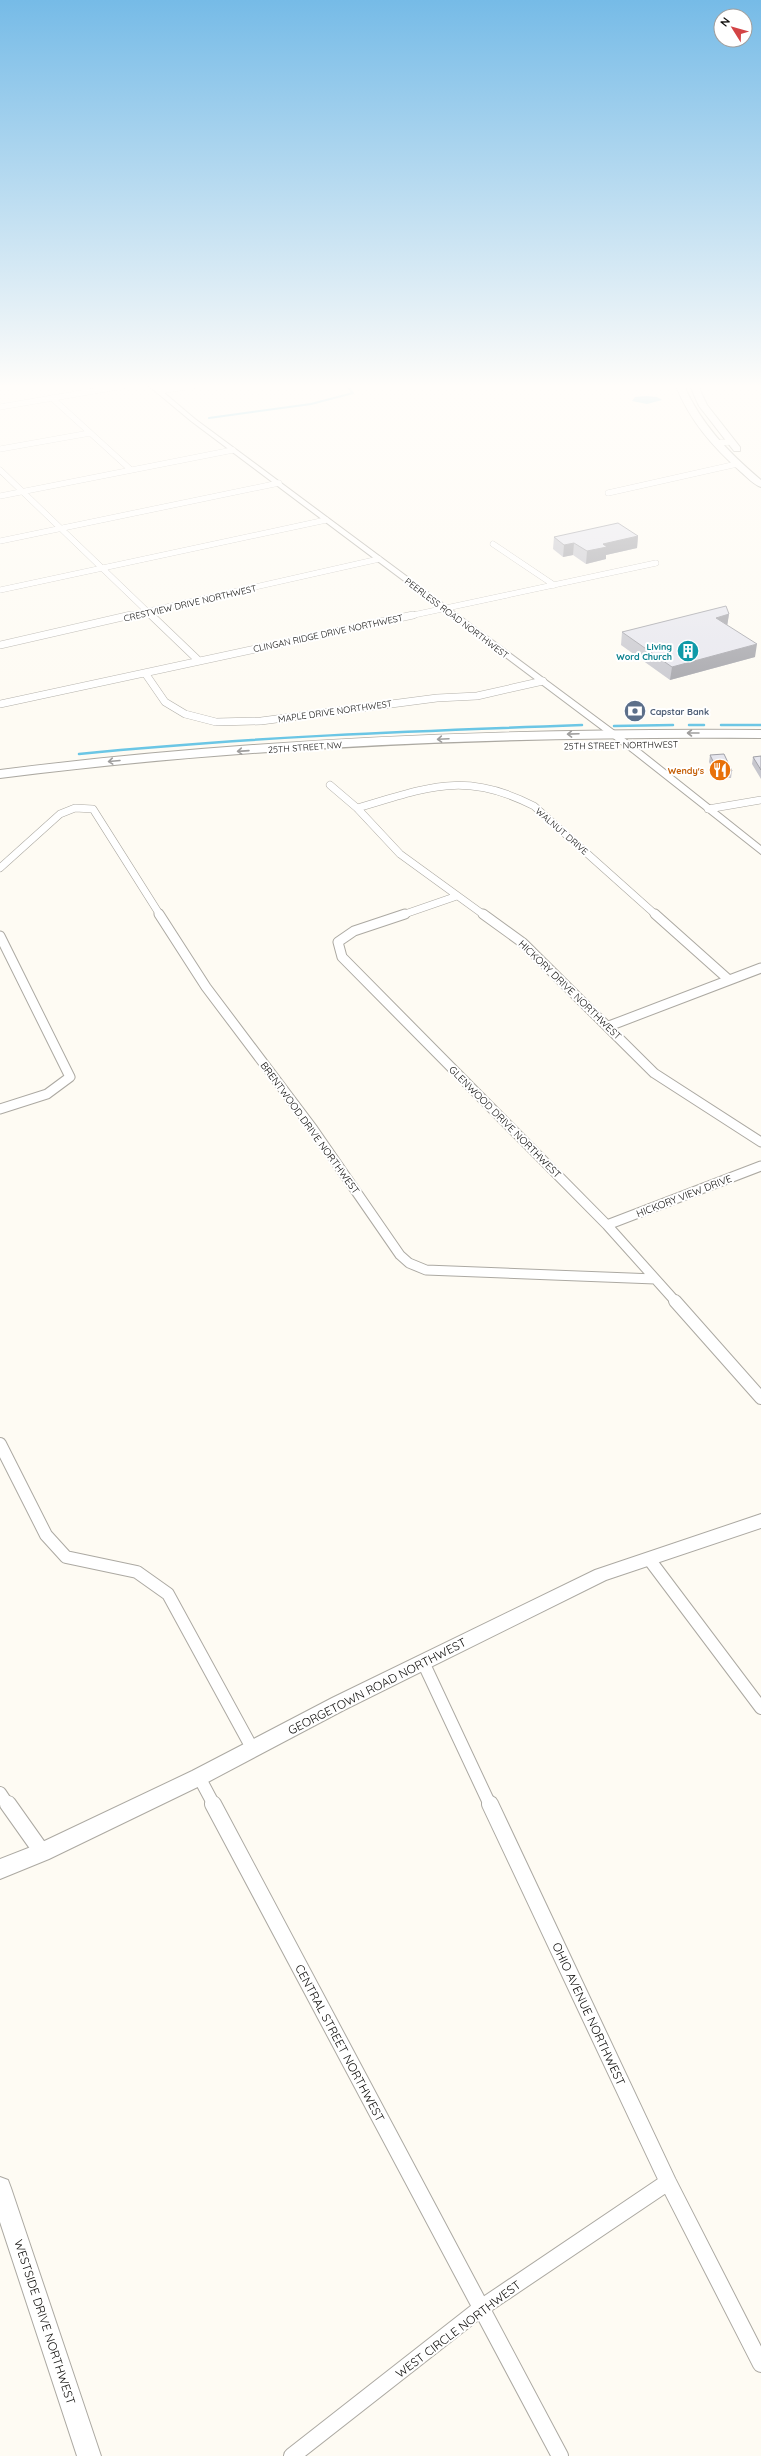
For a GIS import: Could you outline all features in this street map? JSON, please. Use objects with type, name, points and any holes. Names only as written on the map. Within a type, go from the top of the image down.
[{"type":"highway","name":"25TH STREET NORTHWEST","points":[[612,733],[761,734]]},
{"type":"highway","name":"25TH STREET NW","points":[[0,774],[108,761],[272,749],[445,739],[612,733]]},
{"type":"highway","name":"25TH STREET NORTHWEST","points":[[480,749],[626,744],[761,744]]},
{"type":"highway","name":"25TH STREET NW","points":[[0,785],[164,767],[480,749]]},
{"type":"street","points":[[30,501],[199,661]]},
{"type":"street","points":[[0,541],[195,501]]},
{"type":"street","name":"PEERLESS ROAD NORTHWEST","points":[[301,501],[612,733],[761,851]]},
{"type":"street","points":[[0,590],[326,520]]},
{"type":"street","points":[[493,544],[554,585]]},
{"type":"street","name":"CRESTVIEW DRIVE NORTHWEST","points":[[0,645],[148,613],[379,559]]},
{"type":"street","name":"CLINGAN RIDGE DRIVE NORTHWEST","points":[[2,704],[656,563]]},
{"type":"street","name":"MAPLE DRIVE NORTHWEST","points":[[145,673],[165,702],[185,714],[216,722],[261,720],[437,698],[477,696],[543,681]]},
{"type":"street","points":[[0,698],[2,704]]},
{"type":"street","name":"WALNUT DRIVE","points":[[357,808],[438,785],[458,783],[493,787],[518,796],[534,806],[728,980]]},
{"type":"street","name":"HICKORY DRIVE NORTHWEST","points":[[330,785],[357,808],[400,854],[523,943],[654,1073],[761,1142]]},
{"type":"street","points":[[708,809],[761,800]]},
{"type":"street","name":"BRENTWOOD DRIVE NORTHWEST","points":[[0,868],[64,811],[80,808],[93,809],[206,987],[313,1129],[400,1255],[409,1263],[426,1270],[655,1279]]},
{"type":"street","name":"GLENWOOD DRIVE NORTHWEST","points":[[457,896],[354,931],[338,942],[342,957],[607,1225],[761,1398]]},
{"type":"street","points":[[0,936],[70,1077],[63,1086],[47,1094],[0,1109]]},
{"type":"street","points":[[608,1026],[761,968]]},
{"type":"street","name":"HICKORY VIEW DRIVE","points":[[607,1225],[761,1166]]},
{"type":"street","points":[[0,1444],[46,1535],[66,1557],[137,1572],[168,1594],[252,1748]]},
{"type":"street","name":"GEORGETOWN ROAD NORTHWEST","points":[[0,1869],[42,1852],[198,1777],[252,1748],[423,1662],[601,1575],[761,1521]]},
{"type":"street","points":[[649,1559],[761,1708]]},
{"type":"street","name":"OHIO AVENUE NORTHWEST","points":[[423,1662],[668,2182],[761,2364]]},
{"type":"street","name":"CENTRAL STREET NORTHWEST","points":[[198,1777],[560,2456]]},
{"type":"street","points":[[0,1793],[42,1852]]},
{"type":"street","name":"WEST CIRCLE NORTHWEST","points":[[292,2456],[481,2308],[668,2182]]},
{"type":"street","name":"WESTSIDE DRIVE NORTHWEST","points":[[0,2188],[89,2456]]},
{"type":"building","points":[[618,523],[638,536],[603,544],[607,547],[587,551],[574,543],[564,545],[554,537]]},
{"type":"building","name":"Living Word Church","points":[[726,606],[729,614],[716,618],[757,644],[672,667],[622,632]]},
{"type":"building","points":[[724,754],[732,771],[718,771],[710,755]]},
{"type":"building","points":[[761,756],[761,770],[753,757]]},
{"type":"waterway","points":[[79,754],[267,739],[393,732],[582,725]]},
{"type":"waterway","points":[[614,726],[673,725]]},
{"type":"waterway","points":[[689,725],[704,725]]},
{"type":"waterway","points":[[721,725],[761,725]]},
{"type":"place","name":"Living Word Church","points":[[688,651]]},
{"type":"place","name":"Capstar Bank","points":[[635,711]]},
{"type":"place","name":"Wendy's","points":[[720,770]]}]
